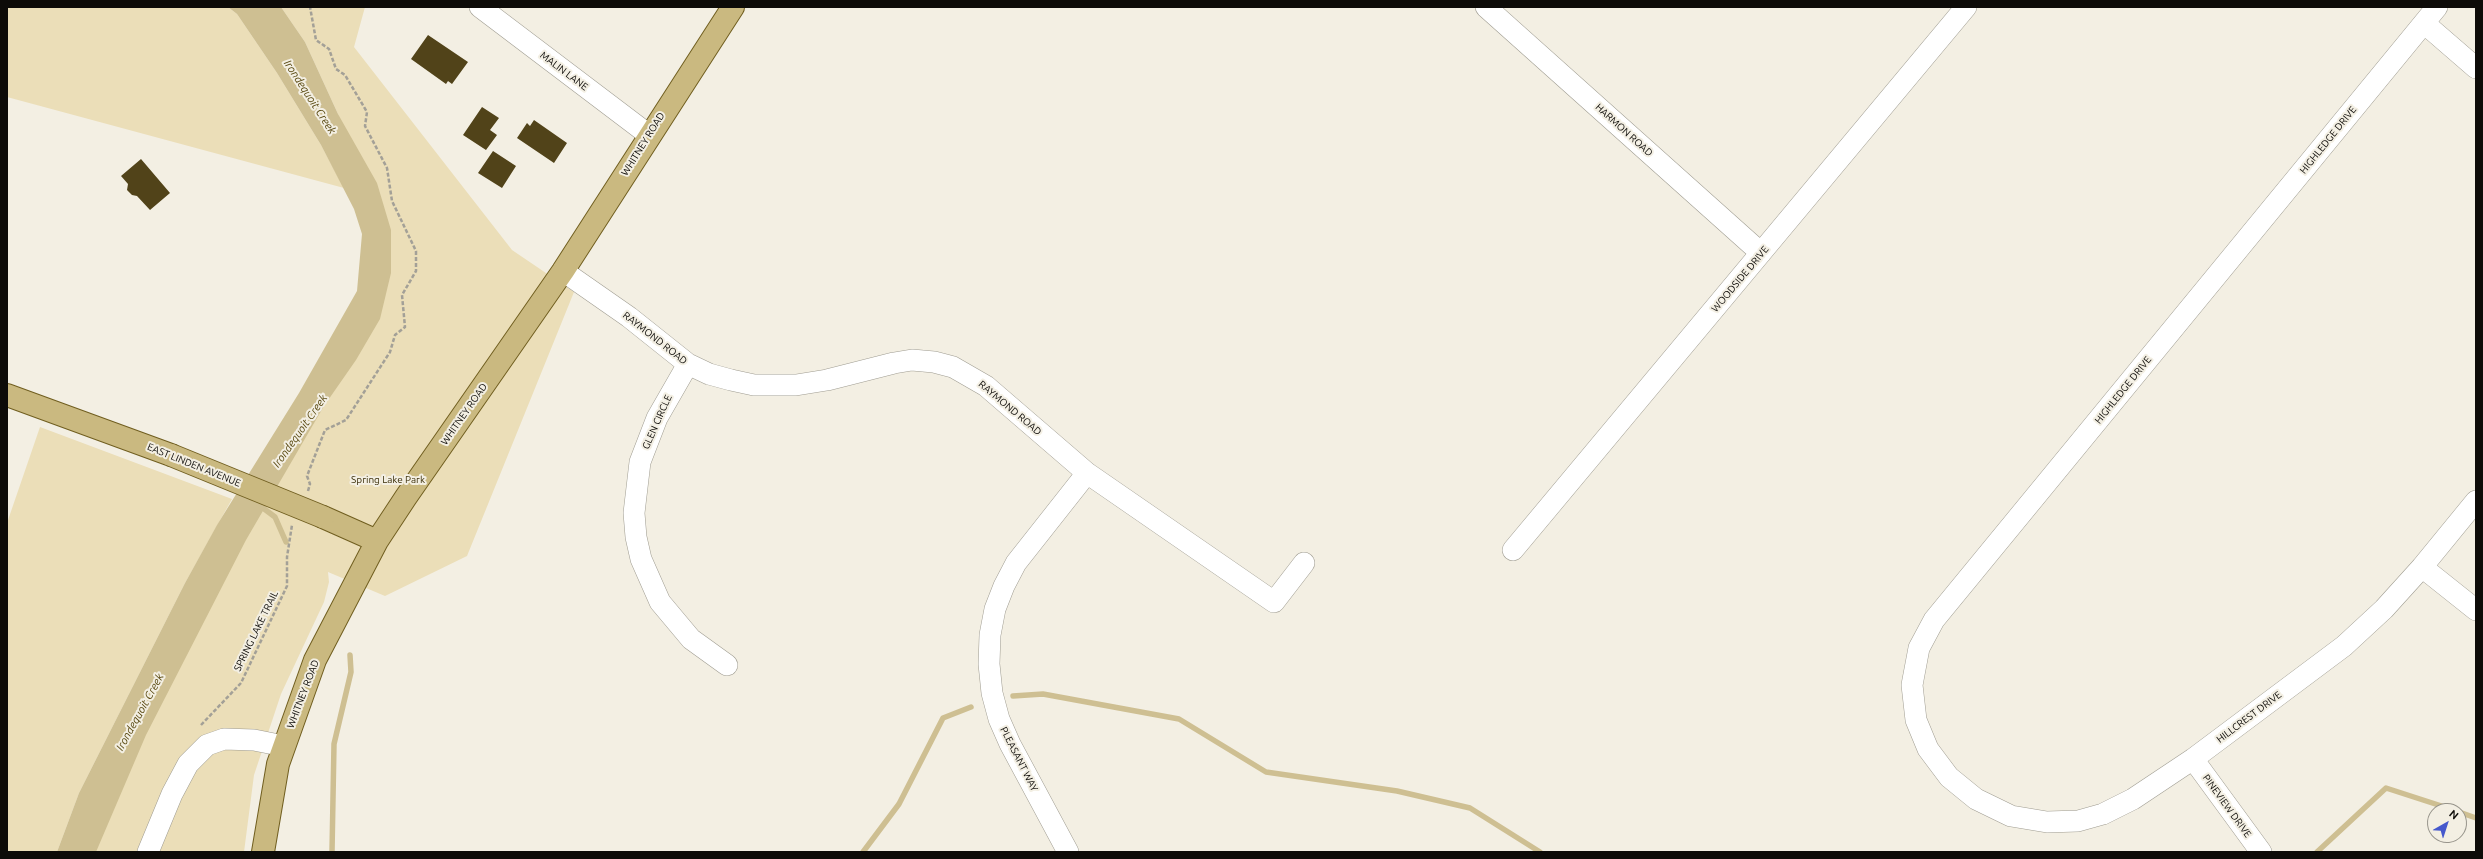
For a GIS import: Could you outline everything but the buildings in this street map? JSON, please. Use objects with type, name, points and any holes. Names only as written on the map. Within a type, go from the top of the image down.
[{"type":"main road","name":"WHITNEY ROAD","points":[[263,852],[278,764],[315,660],[377,542],[401,504],[563,271],[649,135],[733,7]]},
{"type":"main road","name":"EAST LINDEN AVENUE","points":[[7,396],[171,455],[323,517],[377,542]]},
{"type":"street","name":"MALIN LANE","points":[[480,7],[649,135]]},
{"type":"street","name":"HARMON ROAD","points":[[1486,7],[1761,253]]},
{"type":"street","name":"WOODSIDE DRIVE","points":[[1513,550],[1966,7]]},
{"type":"street","name":"HIGHLEDGE DRIVE","points":[[1970,794],[1949,777],[1928,750],[1916,720],[1912,685],[1919,648],[1934,620],[2437,7]]},
{"type":"street","points":[[2424,23],[2476,68]]},
{"type":"street","name":"RAYMOND ROAD","points":[[563,271],[629,317],[688,364],[709,374],[731,380],[775,386],[827,380],[894,362],[912,360],[934,362],[953,367],[986,386],[1087,473],[1274,602],[1304,562]]},
{"type":"street","name":"GLEN CIRCLE","points":[[688,364],[657,418],[640,462],[634,513],[636,537],[642,559],[660,602],[691,639],[727,665]]},
{"type":"street","name":"PLEASANT WAY","points":[[1068,852],[1010,744],[999,719],[990,678],[990,635],[1002,591],[1016,563],[1087,473]]},
{"type":"street","name":"HILLCREST DRIVE","points":[[1970,794],[2011,816],[2047,822],[2078,821],[2103,814],[2133,799],[2193,759],[2344,646],[2384,609],[2422,567],[2476,500]]},
{"type":"street","points":[[2422,567],[2476,610]]},
{"type":"street","points":[[148,852],[188,764],[207,745],[224,739],[254,740],[284,746]]},
{"type":"street","name":"PINEVIEW DRIVE","points":[[2193,759],[2261,852]]},
{"type":"path","points":[[308,494],[310,484],[307,476],[325,430],[346,420],[390,352],[394,335],[405,327],[402,295],[416,271],[416,251],[392,201],[387,168],[365,126],[367,112],[345,75],[336,69],[329,50],[316,40],[310,7]]},
{"type":"path","name":"SPRING LAKE TRAIL","points":[[196,730],[241,683],[287,586],[287,557],[292,520]]},
{"type":"green space","points":[[7,7],[228,7],[237,14],[277,73],[321,145],[344,188],[7,97]]},
{"type":"green space","name":"Spring Lake Park","points":[[281,7],[365,7],[354,47],[512,250],[574,292],[467,556],[385,596],[328,572],[329,582],[324,602],[281,694],[254,775],[244,852],[70,852],[381,272],[338,114],[305,42]]},
{"type":"green space","points":[[40,427],[232,499],[185,583],[79,793],[57,852],[7,852],[7,523]]},
{"type":"water","name":"Irondequoit Creek","points":[[228,7],[281,7],[305,42],[338,114],[377,183],[391,230],[391,273],[380,319],[356,360],[324,406],[246,540],[146,735],[96,852],[57,852],[79,793],[185,583],[217,525],[299,393],[357,291],[362,234],[354,209],[321,145],[277,73],[237,14]]},
{"type":"waterway","points":[[259,505],[275,517],[286,542]]},
{"type":"waterway","points":[[332,852],[334,744],[351,672],[350,655]]},
{"type":"waterway","points":[[1013,696],[1043,694],[1179,719],[1266,772],[1397,791],[1470,808],[1540,852]]},
{"type":"waterway","points":[[863,852],[899,804],[943,718],[971,707]]},
{"type":"waterway","points":[[2317,852],[2386,788],[2432,803]]},
{"type":"waterway","points":[[2467,815],[2476,818]]}]
